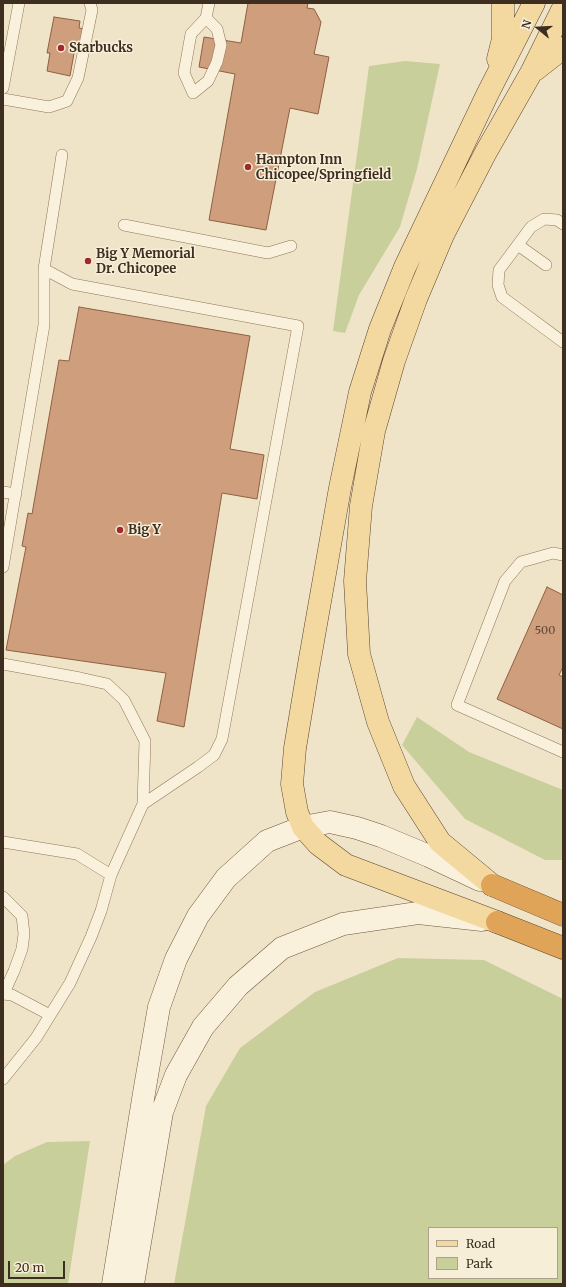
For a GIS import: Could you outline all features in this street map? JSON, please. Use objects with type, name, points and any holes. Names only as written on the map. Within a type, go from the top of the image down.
[{"type":"highway","points":[[492,885],[563,915]]},
{"type":"highway","points":[[498,922],[563,948]]},
{"type":"main road","points":[[488,93],[503,39],[503,3]]},
{"type":"main road","points":[[498,922],[346,865],[318,844],[303,827],[297,812],[292,784],[309,664],[339,495],[360,392],[380,329],[405,267],[488,93],[534,3]]},
{"type":"main road","points":[[492,885],[440,842],[404,786],[378,722],[359,654],[355,581],[361,506],[374,431],[394,361],[416,299],[443,235],[486,152],[531,73],[563,8]]},
{"type":"main road","points":[[531,73],[563,48]]},
{"type":"main road","points":[[113,1284],[159,1007],[176,959],[198,916],[226,878],[267,841],[303,827],[330,822],[357,828],[429,856],[492,885]]},
{"type":"main road","points":[[133,1284],[162,1112],[176,1075],[203,1027],[238,986],[282,948],[343,924],[418,913],[498,922]]},
{"type":"lane","points":[[3,88],[5,61],[19,3]]},
{"type":"lane","points":[[3,99],[49,107],[67,101],[78,78],[92,10],[90,3]]},
{"type":"lane","points":[[206,18],[217,29],[221,45],[217,62],[208,80],[193,93],[184,73],[191,34],[206,18],[209,3]]},
{"type":"lane","points":[[3,567],[44,325],[44,269],[62,155]]},
{"type":"lane","points":[[563,224],[557,220],[544,219],[531,227],[500,270],[498,285],[502,297],[563,342]]},
{"type":"lane","points":[[124,224],[268,253],[292,246]]},
{"type":"lane","points":[[518,245],[546,265]]},
{"type":"lane","points":[[44,269],[72,284],[298,326],[222,739],[214,755],[142,804]]},
{"type":"lane","points":[[3,492],[16,494]]},
{"type":"lane","points":[[563,555],[553,553],[521,562],[505,582],[457,705],[563,752]]},
{"type":"lane","points":[[3,664],[107,684],[124,700],[145,741],[142,804],[111,875],[101,911],[91,937],[70,983],[36,1038],[3,1079]]},
{"type":"lane","points":[[3,842],[77,854],[111,875]]},
{"type":"lane","points":[[3,897],[22,916],[24,934],[22,949],[3,994],[12,995],[50,1015]]},
{"type":"green space","points":[[405,61],[440,64],[417,169],[400,227],[359,295],[345,333],[333,331],[369,66]]},
{"type":"green space","points":[[417,717],[469,752],[563,790],[563,860],[545,860],[465,819],[402,745]]},
{"type":"green space","points":[[398,958],[484,960],[563,999],[563,1284],[174,1284],[206,1106],[240,1048],[315,992]]},
{"type":"green space","points":[[90,1141],[68,1284],[3,1284],[3,1165],[15,1156],[47,1142]]},
{"type":"building","name":"Hampton Inn Chicopee/Springfield","points":[[248,3],[308,3],[307,8],[314,9],[321,22],[314,54],[329,57],[318,114],[290,108],[266,230],[209,220],[235,74],[199,67],[204,37],[241,43]]},
{"type":"building","name":"Starbucks","points":[[54,17],[80,21],[79,28],[86,29],[83,43],[76,42],[70,76],[47,71],[50,53],[47,53]]},
{"type":"building","name":"Big Y","points":[[79,307],[250,336],[230,449],[264,455],[257,499],[222,493],[184,727],[157,721],[166,673],[6,650],[26,547],[22,546],[28,513],[32,514],[59,360],[69,361]]},
{"type":"building","points":[[547,587],[563,595],[563,667],[559,675],[563,677],[563,729],[497,699]]},
{"type":"place","name":"Starbucks","points":[[61,48]]},
{"type":"place","name":"Hampton Inn Chicopee/Springfield","points":[[248,167]]},
{"type":"place","name":"Big Y Memorial Dr. Chicopee","points":[[88,261]]},
{"type":"place","name":"Big Y","points":[[120,530]]}]
